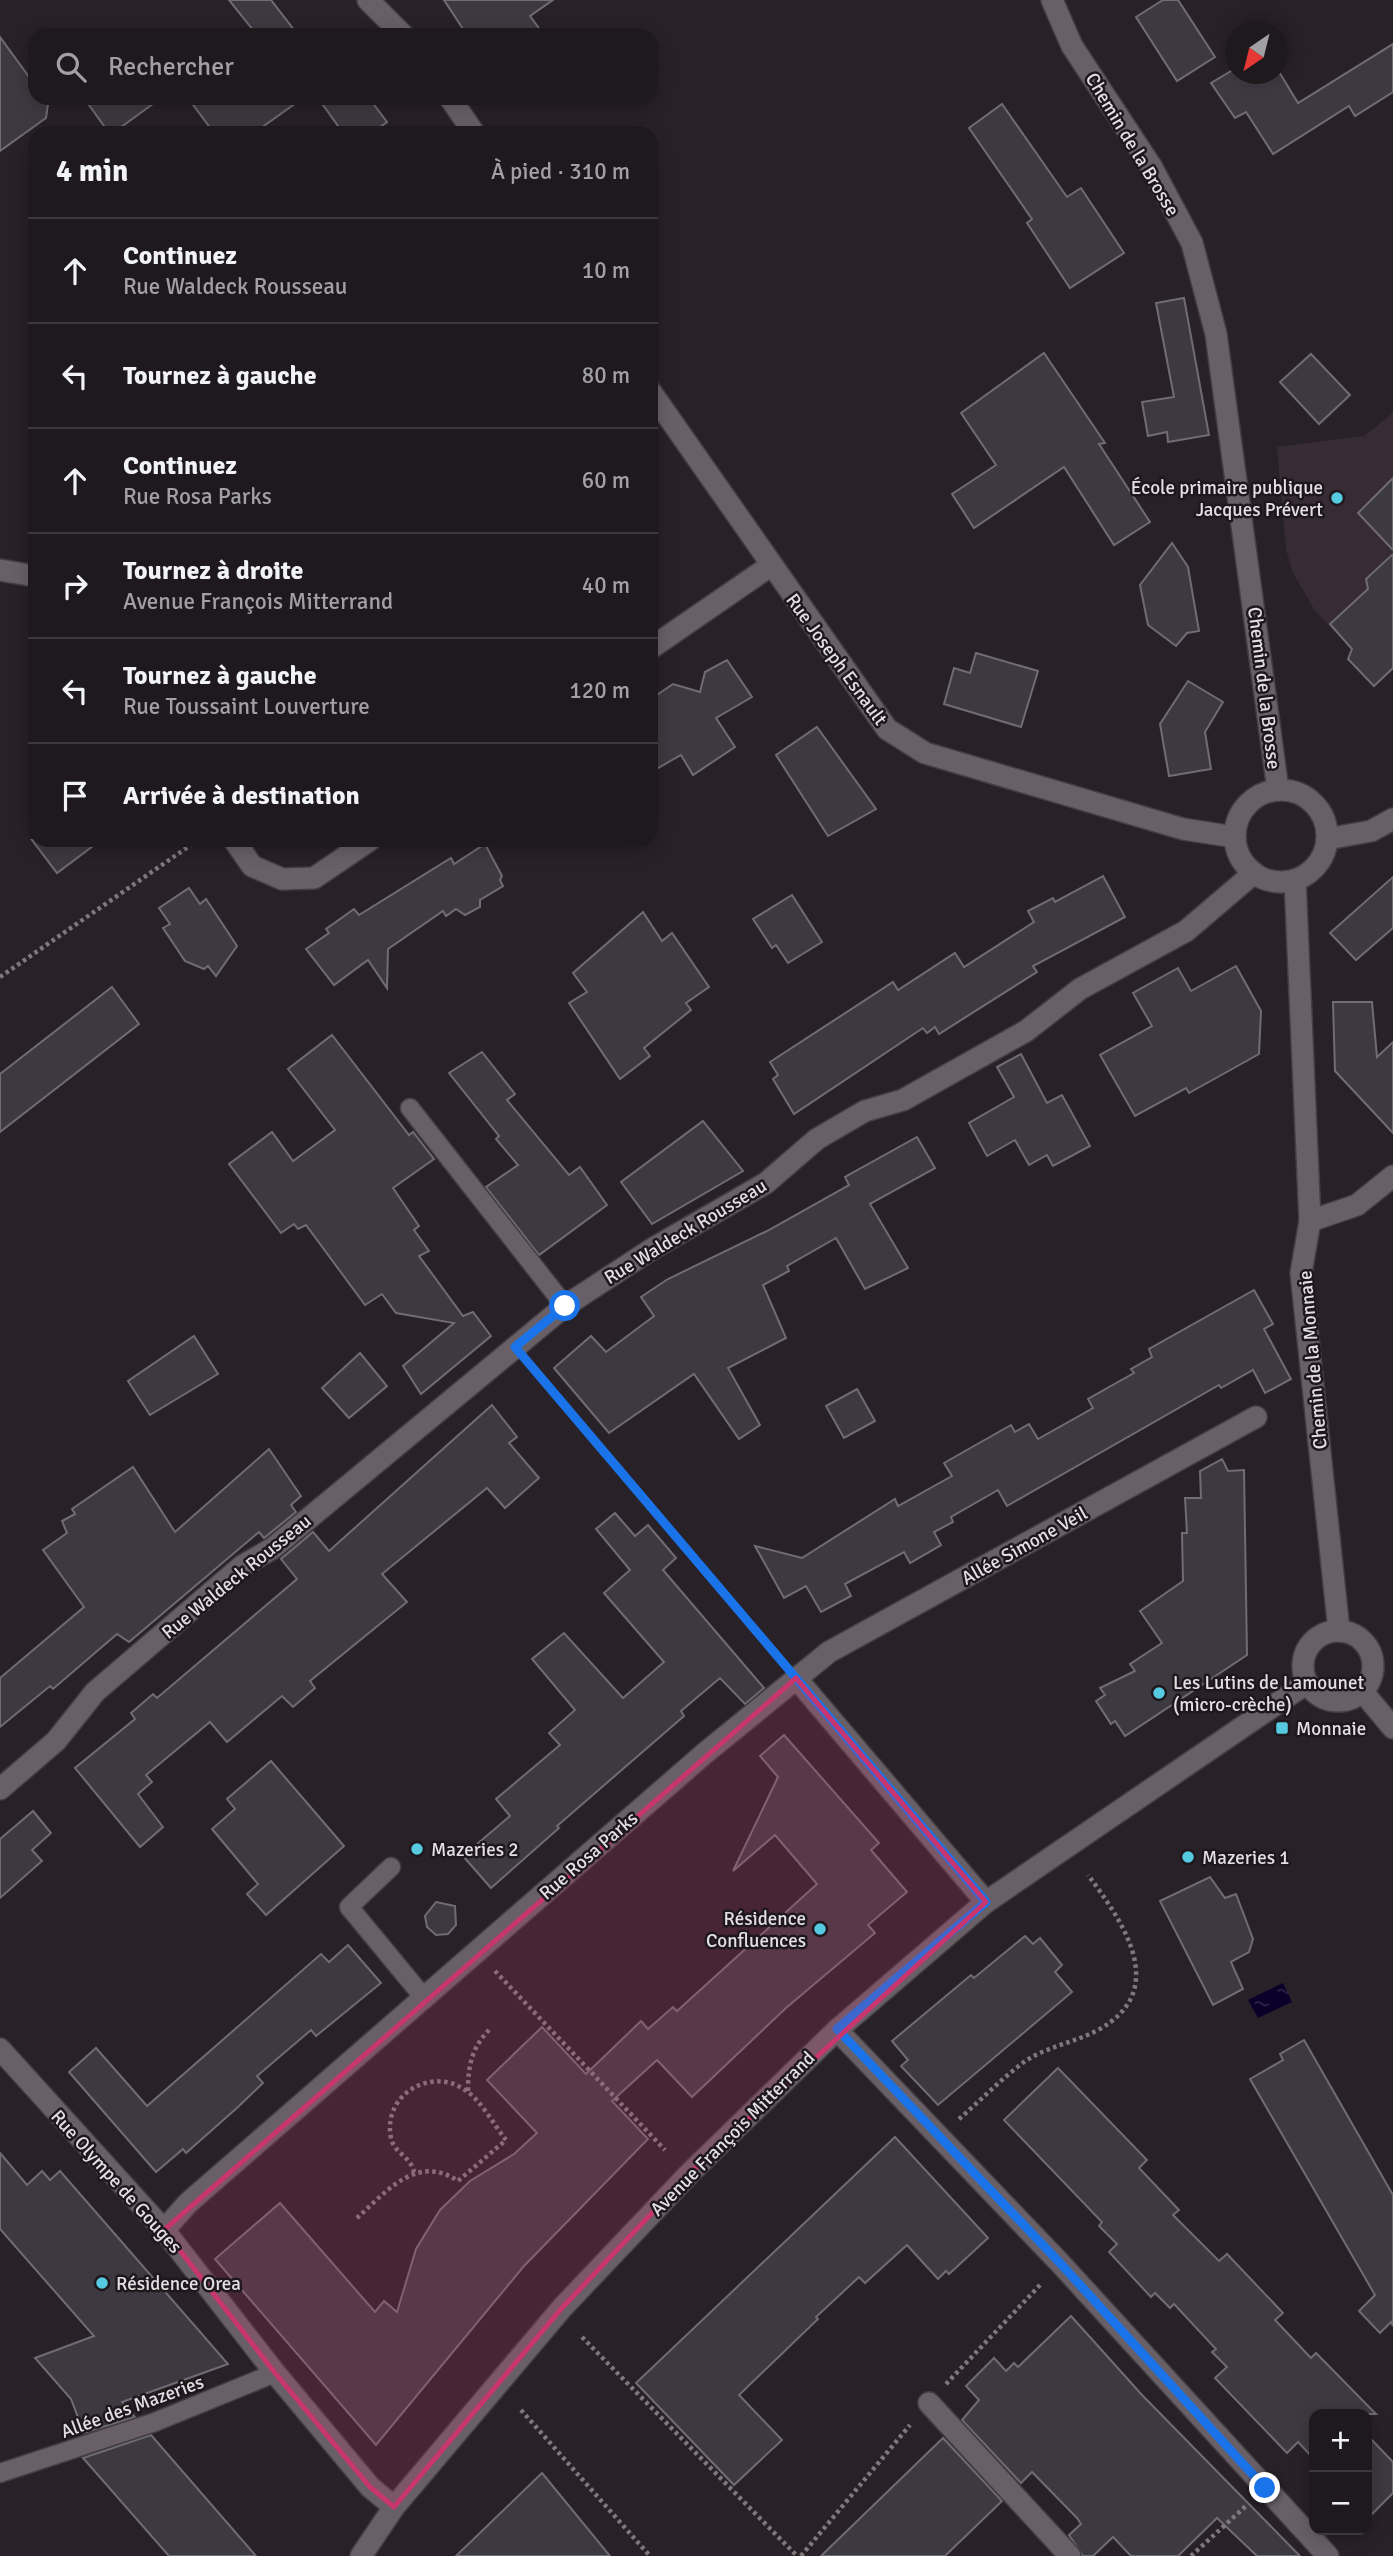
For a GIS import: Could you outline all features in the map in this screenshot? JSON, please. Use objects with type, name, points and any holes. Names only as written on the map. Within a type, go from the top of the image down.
[{"type":"street","points":[[368,0],[396,28]]},
{"type":"street","name":"Chemin de la Brosse","points":[[1052,0],[1072,46],[1151,166],[1192,243],[1216,334],[1278,790]]},
{"type":"street","points":[[455,105],[469,126]]},
{"type":"street","name":"Rue Joseph Esnault","points":[[658,402],[770,566],[887,729],[925,753],[1183,829],[1235,837]]},
{"type":"street","points":[[658,643],[770,566]]},
{"type":"street","points":[[0,570],[28,575]]},
{"type":"street","points":[[1278,790],[1294,792],[1313,804],[1326,823],[1327,839],[1317,864],[1295,880],[1266,880],[1254,873],[1244,863],[1235,837],[1243,810],[1252,800],[1278,790]]},
{"type":"street","points":[[1327,839],[1371,831],[1393,819]]},
{"type":"street","points":[[239,847],[252,866],[282,879],[314,878],[360,847]]},
{"type":"street","name":"Rue Waldeck Rousseau","points":[[0,1788],[55,1741],[95,1692],[162,1634],[242,1566],[273,1548],[565,1306],[652,1249],[766,1183],[817,1139],[865,1111],[903,1100],[1026,1031],[1080,989],[1186,931],[1254,873]]},
{"type":"street","name":"Chemin de la Monnaie","points":[[1295,880],[1310,1221],[1301,1273],[1339,1631]]},
{"type":"street","points":[[1310,1221],[1357,1205],[1393,1176]]},
{"type":"street","name":"Allée Simone Veil","points":[[796,1678],[829,1652],[1256,1417]]},
{"type":"street","points":[[1339,1631],[1360,1639],[1372,1659],[1369,1682],[1362,1691],[1343,1701],[1333,1701],[1314,1692],[1307,1683],[1302,1663],[1310,1644],[1318,1637],[1339,1631]]},
{"type":"street","points":[[796,1678],[986,1902]]},
{"type":"street","name":"Rue Rosa Parks","points":[[164,2230],[188,2203],[705,1753],[796,1678]]},
{"type":"street","name":"Avenue François Mitterrand","points":[[361,2556],[394,2507],[562,2308],[689,2174],[837,2029],[986,1902],[1307,1683]]},
{"type":"street","points":[[1362,1691],[1393,1728]]},
{"type":"street","points":[[837,2029],[1060,2263],[1328,2556]]},
{"type":"street","name":"Rue Olympe de Gouges","points":[[0,2049],[164,2230],[275,2373],[370,2487],[394,2507]]},
{"type":"street","points":[[929,2403],[1070,2556]]},
{"type":"lane","points":[[410,1108],[565,1306]]},
{"type":"lane","points":[[391,1867],[348,1908],[425,1999]]},
{"type":"lane","name":"Allée des Mazeries","points":[[0,2473],[155,2422],[275,2373]]},
{"type":"path","points":[[0,977],[188,847]]},
{"type":"path","points":[[515,1347],[796,1678]]},
{"type":"path","points":[[950,2127],[1024,2062],[1051,2047],[1107,2025],[1129,2000],[1138,1965],[1121,1926],[1088,1875]]},
{"type":"path","points":[[477,1953],[665,2150]]},
{"type":"path","points":[[468,2091],[468,2067],[477,2042],[490,2029]]},
{"type":"path","points":[[357,2218],[403,2178],[414,2172],[438,2171],[458,2181],[506,2140],[468,2091],[454,2084],[429,2081],[419,2083],[404,2094],[393,2118],[391,2137],[394,2145],[412,2164],[414,2172]]},
{"type":"path","points":[[582,2337],[797,2556]]},
{"type":"path","points":[[521,2410],[650,2556]]},
{"type":"path","points":[[1191,2556],[1265,2488]]},
{"type":"highlighted area","points":[[796,1678],[986,1902],[689,2174],[562,2308],[394,2507],[370,2487],[275,2373],[164,2230]]},
{"type":"shaded area","name":"École primaire publique Jacques Prévert","points":[[1393,413],[1393,668],[1373,685],[1349,660],[1354,651],[1315,611],[1292,571],[1286,549],[1277,447],[1364,436]]},
{"type":"water","points":[[1283,1983],[1292,2002],[1258,2018],[1248,2000]]},
{"type":"building","points":[[229,0],[271,0],[293,28],[251,28]]},
{"type":"building","points":[[444,0],[553,0],[530,16],[539,28],[462,28]]},
{"type":"building","points":[[1163,0],[1178,0],[1215,57],[1177,81],[1136,17]]},
{"type":"building","points":[[0,37],[28,75],[28,105],[48,105],[46,118],[35,126],[28,126],[28,131],[0,151]]},
{"type":"building","points":[[1393,44],[1393,92],[1355,116],[1349,106],[1273,154],[1246,112],[1235,118],[1211,83],[1225,75],[1225,84],[1286,84],[1298,103]]},
{"type":"building","points":[[1002,104],[1067,197],[1081,188],[1124,253],[1070,288],[1027,223],[1032,219],[969,128]]},
{"type":"building","points":[[89,105],[151,105],[123,126],[104,126]]},
{"type":"building","points":[[193,105],[293,105],[264,126],[209,126]]},
{"type":"building","points":[[323,105],[374,105],[387,122],[382,126],[338,126]]},
{"type":"building","points":[[1184,298],[1209,435],[1168,442],[1167,432],[1148,436],[1142,402],[1174,397],[1156,303]]},
{"type":"building","points":[[1044,353],[1105,443],[1099,444],[1150,522],[1114,545],[1064,467],[974,528],[952,494],[996,465],[961,413]]},
{"type":"building","points":[[1311,354],[1350,395],[1319,424],[1280,382]]},
{"type":"building","points":[[1393,478],[1393,550],[1358,513]]},
{"type":"building","points":[[1172,543],[1188,567],[1199,631],[1187,633],[1176,646],[1148,625],[1140,585]]},
{"type":"building","points":[[1393,554],[1393,668],[1374,686],[1348,659],[1352,649],[1330,624],[1368,589],[1366,579]]},
{"type":"building","points":[[976,653],[1038,671],[1021,727],[944,704],[954,668],[970,673]]},
{"type":"building","points":[[727,660],[752,697],[716,718],[735,747],[693,775],[681,755],[658,768],[658,694],[673,684],[700,692],[705,672]]},
{"type":"building","points":[[1188,681],[1223,702],[1205,732],[1211,769],[1169,776],[1160,724]]},
{"type":"building","points":[[817,727],[876,809],[828,836],[776,755]]},
{"type":"building","points":[[37,847],[92,847],[57,873]]},
{"type":"building","points":[[480,847],[487,847],[502,876],[500,880],[503,886],[480,900],[480,907],[465,915],[456,909],[446,916],[443,911],[388,949],[387,988],[368,960],[334,985],[306,949],[329,933],[326,929],[354,909],[359,915],[451,858],[454,864]]},
{"type":"building","points":[[1103,876],[1125,917],[1033,966],[1037,972],[939,1034],[935,1027],[927,1033],[923,1028],[794,1114],[773,1079],[778,1075],[770,1062],[893,982],[898,990],[955,953],[964,967],[1034,922],[1028,911],[1053,898],[1055,902]]},
{"type":"building","points":[[1393,877],[1393,928],[1356,960],[1330,933]]},
{"type":"building","points":[[189,888],[200,904],[206,899],[237,946],[216,976],[208,966],[204,969],[185,961],[163,928],[170,924],[159,908]]},
{"type":"building","points":[[792,895],[822,942],[788,963],[776,945],[772,948],[753,919]]},
{"type":"building","points":[[643,912],[662,941],[672,933],[709,987],[686,1003],[691,1010],[644,1048],[650,1056],[620,1079],[569,1003],[587,992],[573,973]]},
{"type":"building","points":[[1236,966],[1261,1011],[1259,1054],[1189,1093],[1186,1088],[1135,1116],[1100,1055],[1152,1026],[1133,993],[1178,968],[1191,991]]},
{"type":"building","points":[[112,987],[139,1024],[0,1132],[0,1074]]},
{"type":"building","points":[[1333,1002],[1372,1002],[1377,1057],[1393,1042],[1393,1133],[1335,1071]]},
{"type":"building","points":[[332,1035],[409,1135],[413,1132],[434,1159],[393,1188],[419,1226],[414,1230],[429,1251],[419,1256],[463,1316],[473,1312],[491,1336],[421,1394],[403,1366],[454,1323],[396,1313],[382,1294],[365,1305],[306,1225],[298,1229],[294,1224],[281,1233],[229,1164],[272,1132],[293,1161],[335,1130],[288,1069]]},
{"type":"building","points":[[482,1052],[515,1094],[507,1100],[569,1175],[580,1167],[607,1205],[539,1255],[486,1187],[518,1165],[496,1139],[499,1136],[449,1073]]},
{"type":"building","points":[[1021,1054],[1047,1103],[1062,1095],[1090,1146],[1053,1166],[1047,1155],[1029,1165],[1015,1140],[987,1156],[969,1123],[1014,1097],[997,1067]]},
{"type":"building","points":[[703,1121],[743,1171],[652,1224],[621,1182]]},
{"type":"building","points":[[917,1137],[935,1168],[870,1204],[908,1268],[865,1289],[836,1238],[787,1266],[789,1271],[763,1285],[786,1338],[728,1368],[760,1425],[739,1439],[694,1374],[609,1433],[554,1368],[591,1336],[606,1352],[654,1316],[641,1297],[668,1279],[767,1231],[849,1185],[845,1177]]},
{"type":"building","points":[[1254,1290],[1273,1324],[1264,1329],[1291,1379],[1265,1393],[1253,1370],[1221,1388],[1219,1385],[1007,1506],[998,1490],[951,1517],[953,1522],[934,1532],[941,1545],[910,1563],[904,1552],[845,1584],[851,1596],[821,1612],[806,1586],[784,1598],[755,1546],[802,1558],[895,1499],[898,1506],[952,1476],[944,1463],[1011,1425],[1015,1432],[1029,1424],[1038,1439],[1093,1408],[1088,1399],[1134,1373],[1131,1369],[1152,1357],[1149,1349]]},
{"type":"building","points":[[194,1336],[218,1374],[150,1415],[128,1381]]},
{"type":"building","points":[[360,1353],[387,1386],[349,1418],[322,1388]]},
{"type":"building","points":[[857,1389],[875,1421],[844,1438],[826,1406]]},
{"type":"building","points":[[492,1405],[517,1437],[509,1443],[539,1478],[505,1508],[487,1488],[382,1574],[407,1602],[310,1681],[315,1688],[293,1707],[282,1696],[227,1742],[210,1722],[146,1775],[152,1782],[138,1794],[163,1827],[140,1847],[75,1768],[135,1719],[131,1713],[153,1694],[157,1698],[297,1579],[281,1559],[313,1532],[329,1551]]},
{"type":"building","points":[[269,1449],[301,1496],[291,1505],[296,1512],[264,1538],[259,1532],[129,1642],[117,1634],[53,1689],[50,1686],[0,1727],[0,1678],[84,1607],[43,1550],[67,1533],[62,1521],[75,1514],[72,1509],[133,1467],[175,1532]]},
{"type":"building","points":[[1222,1459],[1228,1471],[1244,1470],[1247,1655],[1125,1736],[1115,1721],[1111,1724],[1096,1701],[1105,1695],[1100,1688],[1135,1671],[1130,1664],[1162,1643],[1140,1611],[1183,1581],[1182,1533],[1187,1533],[1185,1498],[1201,1498],[1200,1471]]},
{"type":"building","points":[[615,1513],[635,1536],[648,1525],[676,1558],[663,1570],[764,1688],[745,1704],[720,1678],[681,1711],[684,1716],[557,1826],[559,1828],[491,1888],[463,1856],[510,1816],[496,1799],[560,1745],[549,1733],[575,1710],[532,1659],[564,1633],[623,1698],[664,1662],[604,1593],[630,1570],[596,1529]]},
{"type":"building","points":[[784,1735],[879,1843],[871,1850],[907,1892],[868,1925],[875,1933],[786,2008],[692,2097],[657,2060],[612,2101],[648,2139],[524,2266],[376,2445],[215,2259],[280,2203],[375,2312],[384,2301],[397,2312],[416,2249],[440,2210],[470,2181],[514,2154],[537,2133],[487,2080],[542,2027],[586,2074],[641,2021],[648,2029],[673,2007],[677,2011],[817,1884],[775,1835],[733,1871],[778,1777],[760,1756]]},
{"type":"building","points":[[271,1761],[344,1846],[266,1915],[247,1894],[258,1884],[212,1829],[235,1809],[227,1799]]},
{"type":"building","points":[[33,1811],[51,1833],[32,1850],[42,1861],[0,1898],[0,1839]]},
{"type":"building","points":[[1210,1877],[1225,1898],[1236,1894],[1253,1939],[1249,1952],[1231,1962],[1243,1989],[1213,2005],[1160,1901]]},
{"type":"building","points":[[436,1902],[455,1906],[456,1925],[448,1934],[436,1935],[427,1927],[425,1916]]},
{"type":"building","points":[[1025,1936],[1033,1944],[1040,1938],[1062,1965],[1055,1972],[1072,1992],[938,2105],[901,2066],[908,2060],[892,2041],[971,1975],[974,1978]]},
{"type":"building","points":[[348,1945],[381,1983],[316,2036],[311,2030],[257,2076],[263,2083],[238,2107],[186,2153],[183,2149],[156,2172],[69,2072],[96,2048],[147,2106],[321,1954],[329,1962]]},
{"type":"building","points":[[1304,2040],[1393,2195],[1393,2326],[1391,2322],[1380,2333],[1359,2311],[1375,2295],[1250,2079],[1283,2060],[1280,2054]]},
{"type":"building","points":[[1058,2068],[1147,2160],[1139,2168],[1179,2210],[1173,2215],[1219,2261],[1227,2254],[1283,2313],[1275,2320],[1311,2358],[1316,2353],[1371,2409],[1309,2409],[1309,2454],[1298,2442],[1287,2453],[1215,2378],[1227,2367],[1212,2352],[1216,2349],[1174,2304],[1170,2308],[1155,2293],[1151,2297],[1109,2252],[1117,2244],[1099,2226],[1102,2222],[1004,2120]]},
{"type":"building","points":[[895,2137],[988,2238],[949,2274],[946,2271],[938,2279],[907,2245],[865,2283],[859,2277],[816,2317],[818,2319],[739,2395],[782,2440],[734,2485],[636,2383]]},
{"type":"building","name":"Résidence Orea","points":[[0,2153],[27,2185],[42,2171],[50,2180],[60,2171],[228,2364],[122,2402],[135,2417],[84,2433],[71,2399],[35,2358],[94,2336],[0,2229]]},
{"type":"building","points":[[1071,2316],[1142,2395],[1300,2556],[1257,2556],[1217,2518],[1178,2556],[1131,2556],[1113,2537],[1093,2556],[1083,2556],[1069,2535],[1081,2524],[1077,2518],[1032,2472],[1021,2483],[962,2420],[979,2400],[966,2386],[994,2358],[1006,2371],[1014,2363],[1018,2367]]},
{"type":"building","points":[[151,2435],[256,2556],[169,2556],[83,2458]]},
{"type":"building","points":[[943,2438],[1002,2501],[945,2556],[821,2556]]},
{"type":"building","points":[[1372,2440],[1393,2462],[1393,2493],[1372,2514]]},
{"type":"building","points":[[542,2473],[610,2556],[456,2556]]},
{"type":"place","name":"École primaire publique Jacques Prévert","points":[[1337,498]]},
{"type":"place","name":"Les Lutins de Lamounet (micro-crèche)","points":[[1159,1693]]},
{"type":"place","name":"Monnaie","points":[[1282,1728]]},
{"type":"place","name":"Mazeries 2","points":[[417,1849]]},
{"type":"place","name":"Mazeries 1","points":[[1188,1857]]},
{"type":"place","name":"Résidence Confluences","points":[[820,1929]]},
{"type":"place","name":"Résidence Orea","points":[[102,2283]]},
{"type":"route","points":[[565,1306],[515,1347],[986,1902],[837,2029],[1060,2263],[1265,2488]]}]
